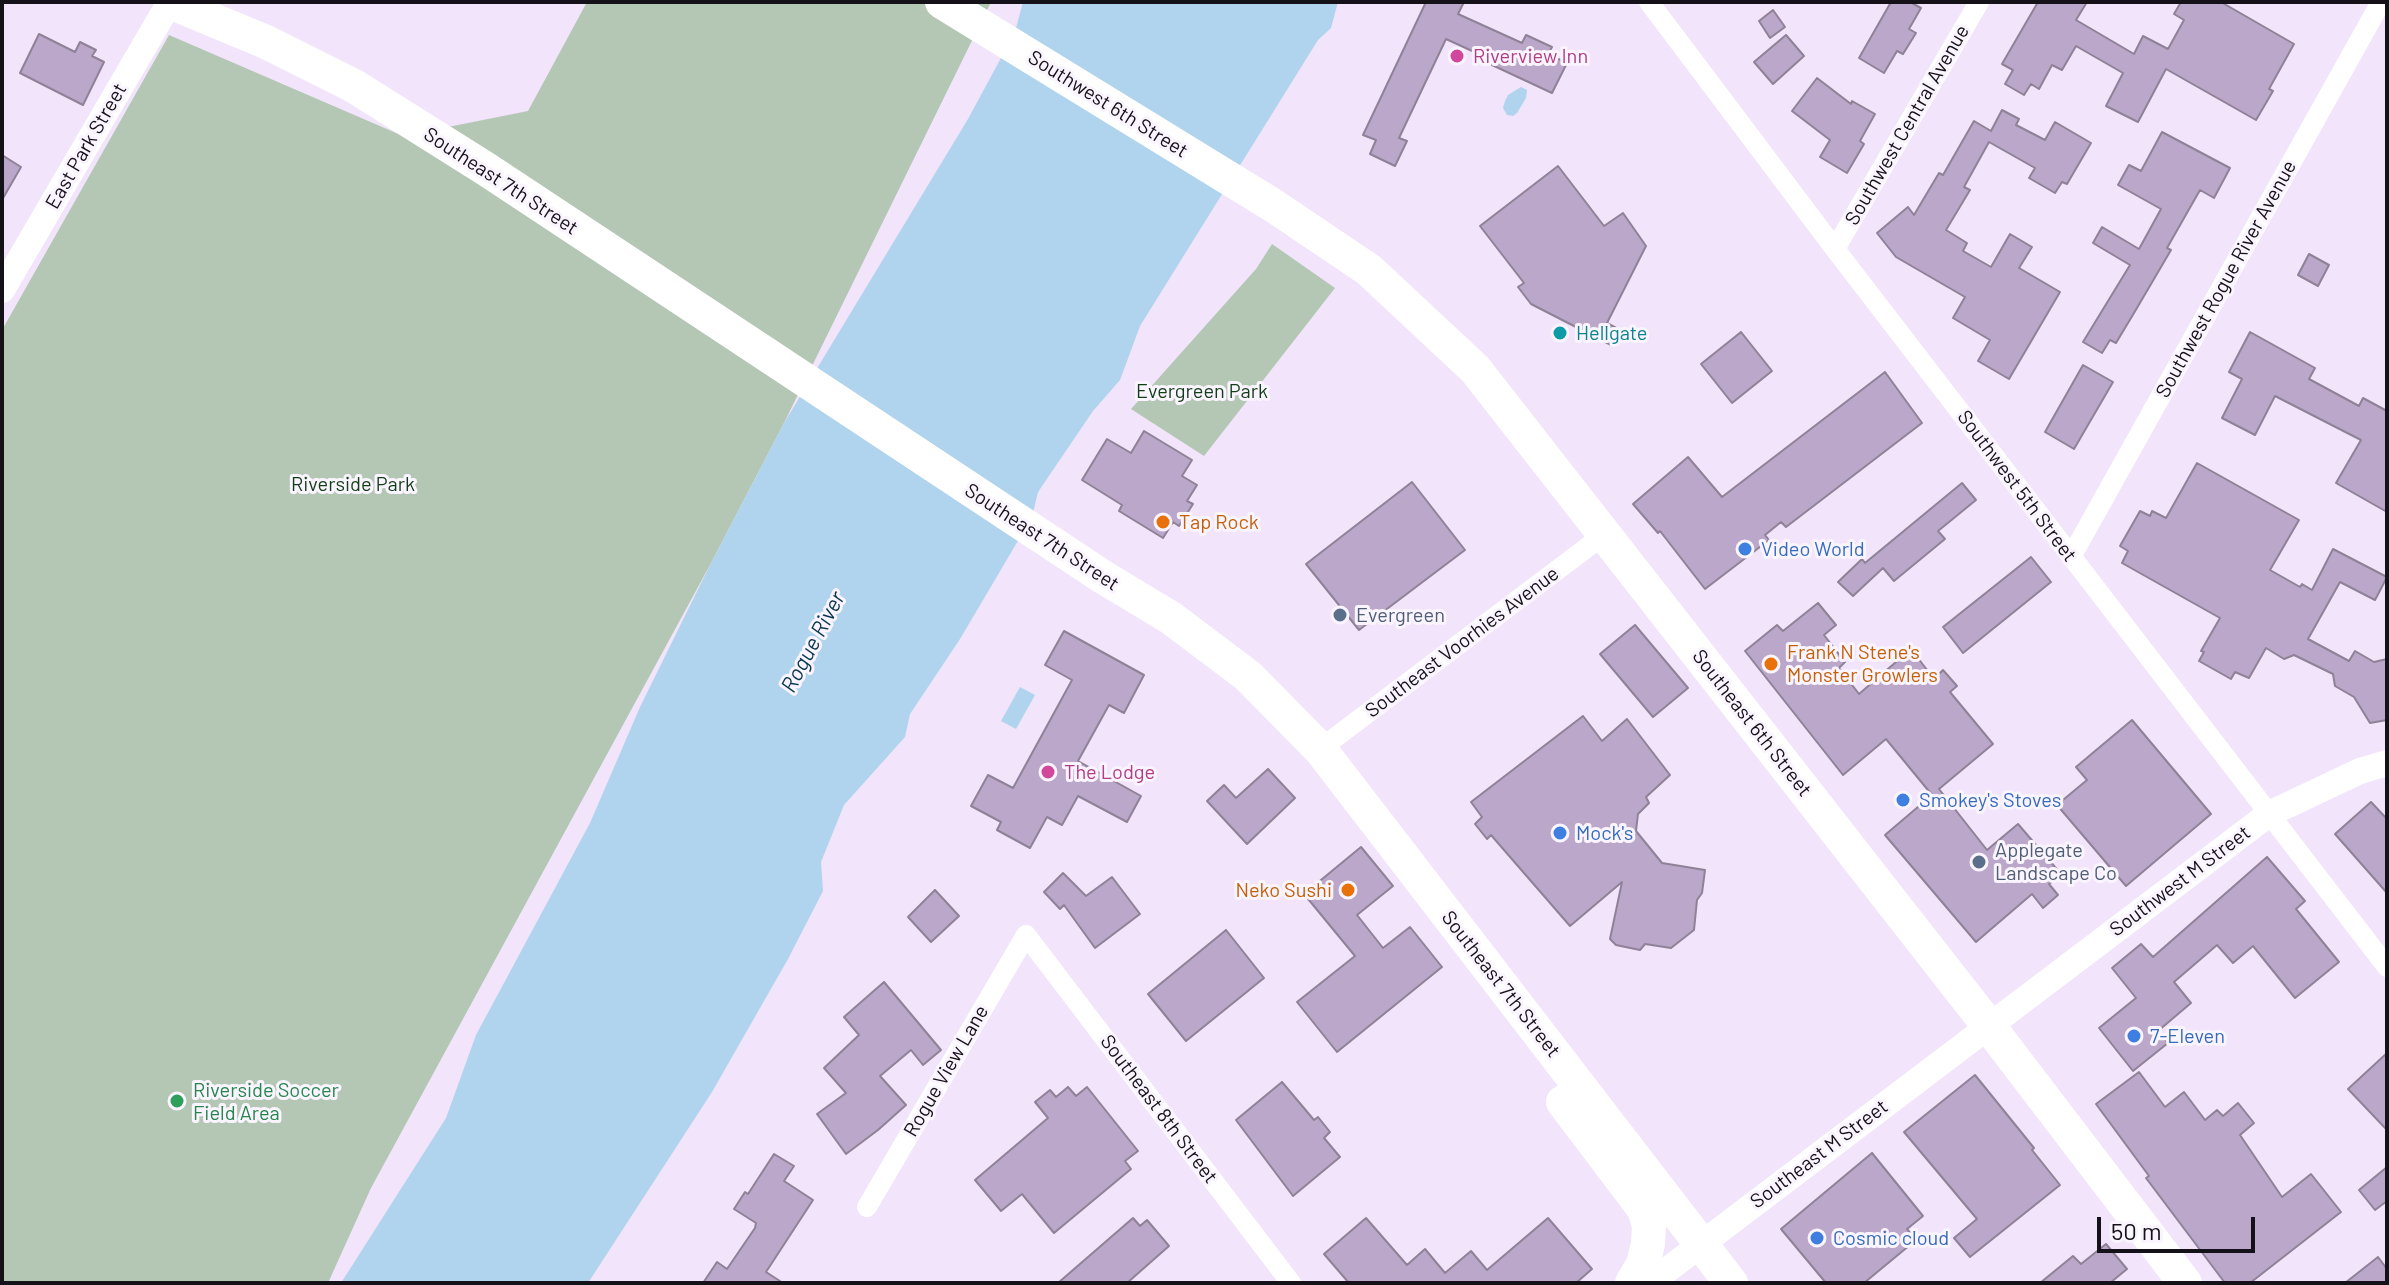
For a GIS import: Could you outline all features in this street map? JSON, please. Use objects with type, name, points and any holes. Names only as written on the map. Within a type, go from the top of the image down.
[{"type":"highway","name":"Southeast 7th Street","points":[[170,2],[266,42],[354,86],[1103,577],[1171,618],[1248,676],[1320,749],[1731,1283]]},
{"type":"highway","name":"Southwest 6th Street","points":[[942,2],[1274,206]]},
{"type":"highway","name":"Southeast 6th Street","points":[[1274,206],[1369,270],[1475,369],[1988,1025],[2185,1283]]},
{"type":"highway","points":[[1531,1023],[1537,1067],[1644,1209],[1649,1226],[1648,1244],[1643,1264],[1632,1283]]},
{"type":"street","name":"East Park Street","points":[[2,290],[170,2]]},
{"type":"street","name":"Southwest 5th Street","points":[[1649,2],[2269,814],[2384,955]]},
{"type":"street","name":"Southwest Central Avenue","points":[[1835,249],[1979,2]]},
{"type":"street","name":"Southwest Rogue River Avenue","points":[[2071,557],[2381,2]]},
{"type":"street","name":"Southeast Voorhies Avenue","points":[[1320,749],[1605,534]]},
{"type":"street","name":"Southwest M Street","points":[[1988,1025],[2269,814],[2360,771],[2387,763]]},
{"type":"street","name":"Rogue View Lane","points":[[867,1207],[1026,935]]},
{"type":"street","name":"Southeast 8th Street","points":[[1026,935],[1291,1283]]},
{"type":"street","name":"Southeast M Street","points":[[1650,1283],[1988,1025]]},
{"type":"green space","name":"Riverside Park","points":[[587,2],[991,2],[784,423],[371,1188],[328,1283],[2,1283],[2,330],[169,35],[403,136],[528,111]]},
{"type":"green space","name":"Evergreen Park","points":[[1272,244],[1335,288],[1204,456],[1131,409],[1256,269]]},
{"type":"water","name":"Rogue River","points":[[1023,2],[1338,2],[1331,28],[1318,40],[1140,326],[1120,380],[1093,411],[1038,492],[1032,517],[960,639],[910,714],[905,737],[844,805],[821,862],[823,891],[788,959],[712,1092],[588,1283],[341,1283],[446,1118],[476,1035],[590,823],[640,707],[710,565],[784,423],[968,119],[1015,32]]},
{"type":"water","points":[[1521,87],[1527,90],[1526,98],[1517,113],[1507,115],[1503,108],[1508,95]]},
{"type":"water","points":[[1020,687],[1035,695],[1016,729],[1001,721]]},
{"type":"building","points":[[1426,2],[1464,2],[1458,14],[1522,43],[1526,35],[1552,47],[1548,54],[1567,63],[1552,93],[1446,39],[1399,138],[1407,141],[1395,166],[1370,154],[1376,140],[1363,135]]},
{"type":"building","points":[[1891,2],[1910,2],[1921,8],[1909,29],[1916,33],[1903,54],[1897,51],[1884,73],[1859,58]]},
{"type":"building","points":[[2038,2],[2087,2],[2076,20],[2134,54],[2143,36],[2168,49],[2184,20],[2174,14],[2181,2],[2221,2],[2294,44],[2256,120],[2166,69],[2138,122],[2106,106],[2123,73],[2076,46],[2062,70],[2052,65],[2039,89],[2031,84],[2024,95],[2005,84],[2013,70],[2002,64]]},
{"type":"building","points":[[1773,10],[1785,27],[1770,38],[1759,21]]},
{"type":"building","points":[[39,34],[75,52],[80,42],[96,50],[92,56],[104,62],[83,105],[20,73]]},
{"type":"building","points":[[1786,35],[1804,56],[1773,84],[1754,62]]},
{"type":"building","points":[[1817,78],[1851,104],[1852,101],[1875,114],[1860,141],[1864,144],[1847,173],[1820,157],[1830,140],[1792,111]]},
{"type":"building","points":[[2002,110],[2019,119],[2016,125],[2045,140],[2055,122],[2091,143],[2067,184],[2062,182],[2055,193],[2029,178],[2035,168],[1989,142],[1964,187],[1970,190],[1946,230],[1967,243],[1963,251],[1991,267],[2010,234],[2032,247],[2019,268],[2060,292],[2009,379],[1978,361],[1990,340],[1953,318],[1965,297],[1896,257],[1877,233],[1908,207],[1914,215],[1939,173],[1943,175],[1974,121],[1991,131]]},
{"type":"building","points":[[2162,132],[2230,168],[2214,198],[2200,190],[2167,248],[2171,250],[2116,343],[2110,340],[2102,353],[2083,342],[2130,265],[2093,243],[2102,227],[2139,249],[2161,209],[2118,185],[2129,165],[2141,171]]},
{"type":"building","points":[[2,155],[21,167],[2,200]]},
{"type":"building","points":[[1558,166],[1604,226],[1623,213],[1646,246],[1607,323],[1620,330],[1613,346],[1531,304],[1518,287],[1524,283],[1480,226]]},
{"type":"building","points":[[2309,254],[2329,265],[2318,286],[2298,275]]},
{"type":"building","points":[[1741,332],[1772,371],[1732,403],[1701,364]]},
{"type":"building","points":[[2250,332],[2315,368],[2309,379],[2359,406],[2363,398],[2387,411],[2387,512],[2336,483],[2361,440],[2275,396],[2255,435],[2222,418],[2242,379],[2229,372]]},
{"type":"building","points":[[2083,365],[2113,382],[2074,449],[2045,432]]},
{"type":"building","points":[[1885,372],[1922,423],[1786,527],[1781,522],[1765,535],[1769,540],[1705,589],[1660,531],[1658,533],[1633,504],[1688,457],[1722,497]]},
{"type":"building","points":[[1144,431],[1192,460],[1182,476],[1197,485],[1187,501],[1193,504],[1179,526],[1173,522],[1163,538],[1119,511],[1122,505],[1082,480],[1107,439],[1131,453]]},
{"type":"building","points":[[2197,463],[2299,520],[2270,570],[2300,587],[2302,584],[2312,590],[2333,549],[2387,577],[2375,600],[2340,582],[2308,639],[2349,661],[2355,651],[2374,662],[2387,659],[2387,720],[2370,723],[2354,697],[2335,686],[2333,674],[2294,655],[2284,659],[2266,648],[2249,678],[2235,672],[2231,679],[2199,661],[2204,652],[2201,651],[2220,618],[2122,563],[2128,551],[2120,546],[2140,511],[2150,516],[2152,511],[2166,518]]},
{"type":"building","points":[[1412,482],[1465,550],[1359,630],[1306,564]]},
{"type":"building","points":[[1962,483],[1976,500],[1938,531],[1945,539],[1894,581],[1883,568],[1853,596],[1838,582],[1862,559],[1865,563]]},
{"type":"building","points":[[2031,557],[2051,582],[1963,653],[1943,627]]},
{"type":"building","points":[[1818,603],[1836,625],[1824,635],[1845,662],[1839,668],[1859,694],[1911,649],[1934,679],[1943,670],[1957,686],[1950,692],[1993,744],[1939,789],[1987,850],[2018,824],[2061,874],[2049,884],[2058,895],[2043,908],[2032,894],[1976,942],[1885,835],[1932,795],[1886,739],[1843,775],[1745,651],[1777,625],[1783,631]]},
{"type":"building","points":[[1635,625],[1688,688],[1653,717],[1600,654]]},
{"type":"building","points":[[1064,631],[1144,675],[1124,713],[1109,705],[1078,761],[1141,796],[1127,822],[1078,796],[1062,825],[1047,817],[1030,848],[997,830],[1001,822],[971,806],[988,775],[1013,788],[1072,680],[1045,665]]},
{"type":"building","name":"Mock's","points":[[1583,716],[1602,741],[1627,719],[1670,775],[1646,797],[1649,803],[1638,814],[1636,831],[1662,863],[1705,870],[1702,893],[1697,900],[1694,930],[1671,948],[1645,944],[1640,950],[1616,945],[1610,939],[1622,882],[1570,926],[1491,835],[1487,839],[1475,824],[1482,817],[1471,802]]},
{"type":"building","points":[[2132,720],[2211,814],[2126,886],[2057,805],[2087,780],[2076,767]]},
{"type":"building","points":[[1268,769],[1295,798],[1247,844],[1207,801],[1224,785],[1236,798]]},
{"type":"building","points":[[2371,802],[2387,819],[2387,893],[2335,834]]},
{"type":"building","points":[[1361,847],[1393,886],[1357,915],[1383,948],[1410,927],[1442,967],[1337,1052],[1297,1002],[1355,956],[1304,894]]},
{"type":"building","points":[[2267,857],[2305,901],[2296,909],[2339,962],[2295,998],[2253,946],[2233,963],[2217,945],[2174,982],[2191,1003],[2158,1031],[2168,1043],[2133,1071],[2099,1028],[2136,998],[2112,968],[2141,944],[2153,957]]},
{"type":"building","points":[[1063,873],[1086,896],[1112,877],[1140,914],[1095,948],[1064,905],[1060,909],[1044,892]]},
{"type":"building","points":[[935,890],[959,916],[931,942],[908,917]]},
{"type":"building","points":[[1226,930],[1264,978],[1186,1041],[1148,994]]},
{"type":"building","points":[[884,982],[941,1050],[923,1065],[911,1050],[880,1076],[906,1105],[846,1154],[817,1114],[846,1093],[824,1068],[859,1035],[844,1017]]},
{"type":"building","points":[[2387,1053],[2387,1130],[2348,1089]]},
{"type":"building","points":[[2139,1072],[2165,1107],[2184,1092],[2205,1120],[2217,1110],[2223,1116],[2238,1103],[2254,1123],[2240,1135],[2282,1197],[2311,1174],[2341,1212],[2250,1283],[2225,1283],[2146,1178],[2149,1176],[2096,1104]]},
{"type":"building","points":[[1975,1075],[2060,1185],[1970,1257],[1954,1238],[1977,1219],[1904,1132]]},
{"type":"building","points":[[1282,1082],[1314,1120],[1318,1117],[1330,1132],[1324,1138],[1340,1157],[1293,1196],[1236,1120]]},
{"type":"building","points":[[1068,1087],[1076,1096],[1087,1087],[1138,1151],[1125,1161],[1131,1169],[1054,1233],[1022,1194],[1001,1211],[975,1180],[1048,1118],[1035,1102],[1050,1090],[1056,1097]]},
{"type":"building","points":[[1872,1153],[1923,1216],[1907,1229],[1916,1240],[1864,1283],[1826,1283],[1781,1229]]},
{"type":"building","points":[[774,1154],[794,1166],[784,1181],[813,1200],[766,1272],[783,1283],[703,1283],[717,1262],[727,1269],[755,1228],[756,1223],[734,1209],[745,1192],[748,1194]]},
{"type":"building","points":[[2387,1167],[2387,1201],[2375,1210],[2359,1190]]},
{"type":"building","points":[[1133,1218],[1140,1226],[1147,1220],[1169,1246],[1127,1283],[1058,1283]]},
{"type":"building","points":[[1366,1218],[1407,1265],[1425,1249],[1445,1273],[1471,1251],[1487,1270],[1548,1218],[1592,1269],[1576,1283],[1349,1283],[1324,1254]]},
{"type":"building","points":[[2106,1244],[2127,1269],[2110,1283],[2040,1283],[2073,1256],[2081,1264]]},
{"type":"building","points":[[2378,1257],[2387,1269],[2387,1283],[2345,1283]]},
{"type":"place","name":"Riverview Inn","points":[[1457,56]]},
{"type":"place","name":"Hellgate","points":[[1560,333]]},
{"type":"place","name":"Tap Rock","points":[[1163,522]]},
{"type":"place","name":"Video World","points":[[1745,549]]},
{"type":"place","name":"Evergreen","points":[[1340,615]]},
{"type":"place","name":"Frank N Stene's Monster Growlers","points":[[1771,664]]},
{"type":"place","name":"The Lodge","points":[[1048,772]]},
{"type":"place","name":"Smokey's Stoves","points":[[1903,800]]},
{"type":"place","name":"Mock's","points":[[1560,833]]},
{"type":"place","name":"Applegate Landscape Co","points":[[1979,862]]},
{"type":"place","name":"Neko Sushi","points":[[1348,890]]},
{"type":"place","name":"7-Eleven","points":[[2134,1036]]},
{"type":"place","name":"Riverside Soccer Field Area","points":[[177,1101]]},
{"type":"place","name":"Cosmic cloud","points":[[1817,1238]]}]
